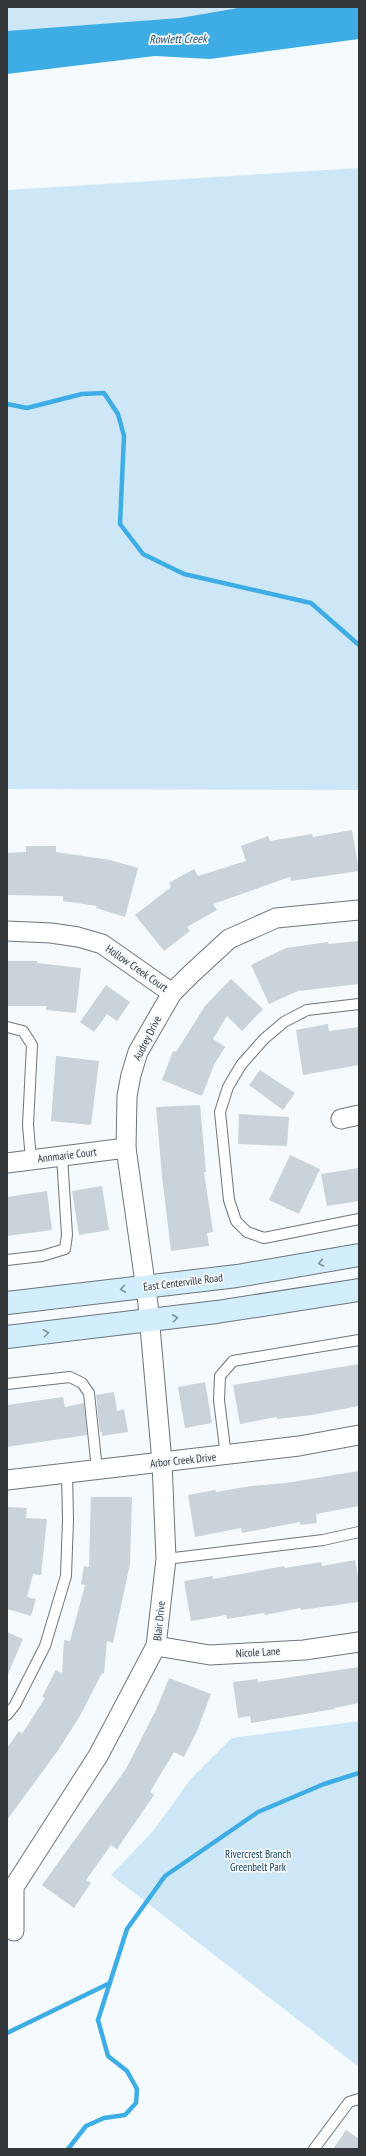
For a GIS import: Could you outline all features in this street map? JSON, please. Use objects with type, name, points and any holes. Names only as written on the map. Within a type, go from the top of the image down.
[{"type":"main road","name":"East Centerville Road","points":[[7,1303],[273,1271],[359,1255]]},
{"type":"main road","points":[[7,1337],[150,1321],[298,1301],[359,1290]]},
{"type":"street","name":"Audrey Drive","points":[[150,1321],[126,1148],[126,1123],[130,1075],[138,1052],[172,993],[229,939],[276,918],[359,910]]},
{"type":"street","name":"Hollow Creek Court","points":[[7,931],[58,934],[78,937],[102,944],[172,993]]},
{"type":"street","name":"Annmarie Court","points":[[7,1162],[126,1148]]},
{"type":"street","name":"Blair Drive","points":[[14,1931],[14,1887],[98,1756],[156,1646],[166,1560],[162,1462],[150,1321]]},
{"type":"street","name":"Arbor Creek Drive","points":[[7,1480],[226,1456],[299,1446],[359,1435]]},
{"type":"street","name":"Nicole Lane","points":[[156,1646],[210,1655],[304,1650],[359,1642]]},
{"type":"lane","points":[[359,1004],[307,1010],[284,1022],[264,1039],[241,1064],[228,1087],[220,1112],[229,1200],[236,1221],[247,1232],[264,1238],[359,1219]]},
{"type":"lane","points":[[7,1027],[23,1031],[32,1045],[28,1125],[31,1160]]},
{"type":"lane","points":[[7,1260],[42,1256],[65,1249],[67,1235],[62,1156]]},
{"type":"lane","points":[[226,1456],[220,1400],[220,1376],[233,1361],[359,1340]]},
{"type":"lane","points":[[7,1384],[70,1377],[82,1384],[89,1393],[96,1470]]},
{"type":"lane","points":[[7,1715],[15,1704],[45,1646],[66,1576],[68,1520],[67,1473]]},
{"type":"lane","points":[[166,1560],[323,1540],[359,1532]]},
{"type":"lane","points":[[314,2149],[349,2102],[359,2100]]},
{"type":"green space","points":[[7,7],[344,7],[7,51]]},
{"type":"green space","points":[[359,168],[359,790],[7,789],[7,190]]},
{"type":"green space","name":"Rivercrest Branch Greenbelt Park","points":[[359,1721],[359,2067],[111,1875],[153,1831],[190,1780],[232,1738]]},
{"type":"water","name":"Rowlett Creek","points":[[244,7],[359,7],[359,39],[210,59],[155,56],[7,74],[7,31],[180,18]]},
{"type":"building","points":[[352,830],[359,871],[291,881],[290,877],[213,904],[217,910],[187,927],[190,931],[164,951],[135,915],[171,887],[169,883],[194,869],[198,876],[246,861],[241,846],[268,836],[270,841],[312,834],[313,837]]},
{"type":"building","points":[[26,846],[56,846],[56,852],[110,860],[138,868],[125,917],[96,908],[97,906],[63,901],[63,896],[7,895],[7,853],[26,852]]},
{"type":"building","points":[[359,941],[359,984],[298,991],[269,1004],[251,965],[286,948],[328,942],[329,944]]},
{"type":"building","points":[[7,961],[37,961],[37,963],[81,968],[76,1013],[46,1010],[46,1006],[7,1006]]},
{"type":"building","points":[[231,979],[263,1009],[242,1031],[227,1016],[213,1039],[225,1047],[214,1065],[202,1096],[162,1080],[173,1051],[176,1052],[205,1006]]},
{"type":"building","points":[[106,985],[130,1002],[117,1021],[107,1014],[94,1032],[80,1022]]},
{"type":"building","points":[[328,1024],[329,1031],[359,1027],[359,1065],[303,1075],[296,1030]]},
{"type":"building","points":[[56,1056],[99,1061],[91,1125],[51,1121]]},
{"type":"building","points":[[260,1070],[295,1093],[283,1110],[249,1085]]},
{"type":"building","points":[[200,1105],[206,1172],[204,1172],[213,1232],[207,1233],[209,1246],[171,1251],[156,1107]]},
{"type":"building","points":[[239,1114],[289,1117],[287,1146],[238,1144]]},
{"type":"building","points":[[290,1155],[320,1169],[299,1214],[269,1200]]},
{"type":"building","points":[[359,1168],[359,1201],[327,1206],[321,1174]]},
{"type":"building","points":[[102,1186],[109,1230],[79,1235],[72,1191]]},
{"type":"building","points":[[47,1191],[52,1230],[7,1236],[7,1197]]},
{"type":"building","points":[[359,1364],[359,1406],[312,1415],[277,1419],[277,1417],[240,1424],[233,1385]]},
{"type":"building","points":[[205,1382],[212,1423],[185,1428],[178,1387]]},
{"type":"building","points":[[114,1392],[117,1411],[124,1409],[128,1432],[102,1436],[102,1432],[100,1432],[96,1395]]},
{"type":"building","points":[[63,1397],[65,1407],[84,1403],[87,1435],[7,1447],[7,1405]]},
{"type":"building","points":[[359,1471],[359,1506],[316,1514],[317,1523],[300,1525],[300,1522],[242,1533],[241,1528],[195,1537],[188,1495],[215,1490],[216,1492],[251,1486],[286,1483]]},
{"type":"building","points":[[91,1497],[132,1497],[130,1564],[113,1643],[107,1641],[104,1674],[102,1673],[81,1714],[59,1749],[7,1820],[7,1748],[19,1731],[22,1734],[45,1698],[42,1697],[56,1670],[62,1673],[64,1640],[70,1641],[85,1585],[81,1584],[84,1566],[89,1567]]},
{"type":"building","points":[[7,1507],[27,1508],[26,1518],[47,1519],[41,1575],[33,1574],[27,1597],[36,1599],[31,1616],[7,1609]]},
{"type":"building","points":[[355,1560],[359,1582],[359,1602],[301,1610],[300,1608],[265,1615],[264,1613],[227,1619],[226,1615],[191,1621],[184,1581],[213,1576],[213,1579],[284,1566],[285,1568],[321,1562],[322,1566]]},
{"type":"building","points":[[7,1632],[23,1639],[7,1676]]},
{"type":"building","points":[[359,1667],[359,1703],[334,1708],[335,1709],[251,1723],[250,1716],[238,1718],[233,1682],[257,1679],[258,1682]]},
{"type":"building","points":[[169,1678],[211,1694],[197,1731],[184,1757],[174,1752],[150,1792],[154,1795],[117,1849],[111,1845],[86,1880],[91,1883],[74,1908],[42,1885],[126,1769],[157,1708]]},
{"type":"building","points":[[346,2130],[359,2139],[359,2149],[333,2149]]},
{"type":"waterway","points":[[7,404],[27,408],[82,394],[104,393],[118,414],[124,436],[120,524],[143,554],[184,574],[311,603],[359,645]]},
{"type":"waterway","points":[[68,2149],[86,2126],[104,2118],[125,2115],[136,2103],[137,2089],[127,2071],[108,2056],[98,2020],[127,1929],[165,1876],[258,1812],[324,1784],[359,1773]]},
{"type":"waterway","points":[[7,2033],[110,1983]]}]
